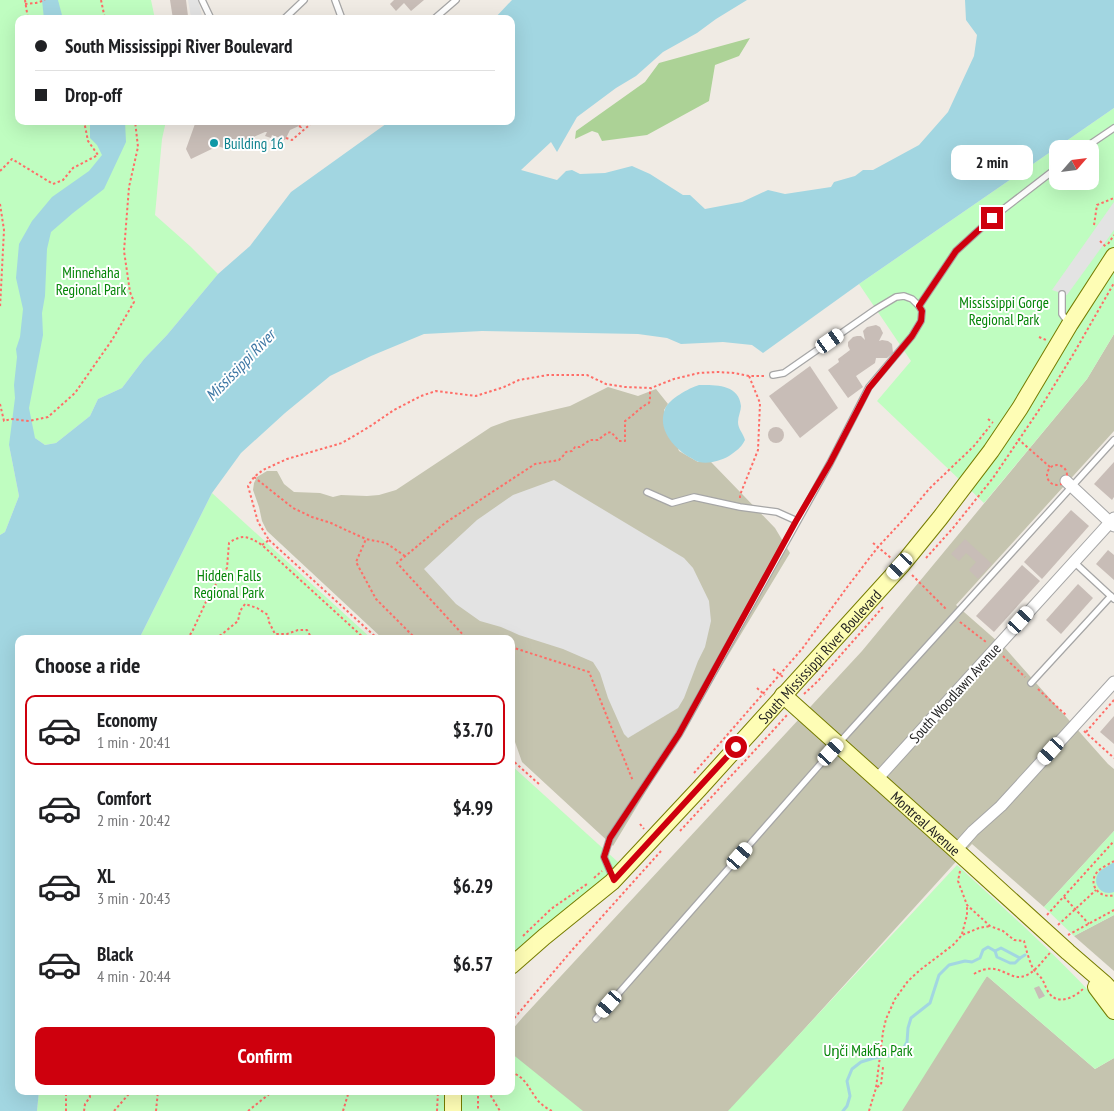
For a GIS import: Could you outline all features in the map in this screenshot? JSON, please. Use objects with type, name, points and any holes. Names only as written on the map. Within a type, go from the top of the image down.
[{"type":"street","name":"South Mississippi River Boulevard","points":[[515,963],[614,880],[784,695],[900,566],[940,518],[991,451],[1020,408],[1070,324],[1107,252]]},
{"type":"street","points":[[1069,484],[1113,522]]},
{"type":"street","name":"South Woodlawn Avenue","points":[[877,779],[1074,562],[1113,522]]},
{"type":"street","points":[[956,850],[1001,806],[1114,682]]},
{"type":"street","name":"Montreal Avenue","points":[[784,695],[1114,994]]},
{"type":"street","name":"Montreal Avenue","points":[[1068,952],[1114,1011]]},
{"type":"street","points":[[453,1095],[453,1111]]},
{"type":"lane","points":[[202,0],[209,15]]},
{"type":"lane","points":[[288,15],[304,0]]},
{"type":"lane","points":[[336,0],[341,15]]},
{"type":"lane","points":[[439,15],[456,0]]},
{"type":"lane","points":[[1096,140],[1114,128]]},
{"type":"lane","points":[[919,306],[956,251],[992,218],[1049,174]]},
{"type":"lane","points":[[1062,294],[1062,314],[1070,324]]},
{"type":"lane","points":[[614,880],[604,857],[610,838],[679,734],[830,463],[869,388],[912,336],[921,321],[922,311],[912,299],[904,296],[889,300],[784,372],[773,375]]},
{"type":"lane","points":[[596,1019],[838,744],[954,617],[1069,484],[1114,440]]},
{"type":"lane","points":[[647,492],[672,503],[694,498],[777,512],[796,521]]},
{"type":"lane","points":[[1031,683],[1112,597],[1074,562]]},
{"type":"path","points":[[25,0],[27,15]]},
{"type":"path","points":[[26,4],[45,0]]},
{"type":"path","points":[[101,0],[104,15]]},
{"type":"path","points":[[0,171],[12,159],[53,184],[63,180],[73,168],[98,155],[88,141],[85,125]]},
{"type":"path","points":[[0,423],[11,419],[29,421],[48,417],[75,393],[112,340],[134,302],[130,292],[124,251],[129,187],[138,147],[135,125]]},
{"type":"path","points":[[286,138],[292,140],[309,125]]},
{"type":"path","points":[[1094,225],[1097,205],[1114,198]]},
{"type":"path","points":[[0,204],[4,230],[0,308]]},
{"type":"path","points":[[1107,252],[1114,235]]},
{"type":"path","points":[[1100,242],[1107,252]]},
{"type":"path","points":[[1040,337],[1046,340],[1042,346]]},
{"type":"path","points":[[374,635],[269,540],[258,522],[248,486],[254,477],[263,470],[287,460],[342,443],[394,410],[436,390],[476,396],[504,388],[519,380],[548,375],[587,375],[606,384],[650,388],[674,379],[699,373],[734,373],[762,377],[773,375]]},
{"type":"path","points":[[740,507],[740,495],[758,450],[760,403],[749,376]]},
{"type":"path","points":[[463,635],[398,563],[445,523],[535,464],[559,460],[566,452],[580,447],[590,440],[598,440],[611,432],[619,441],[625,441],[626,421],[642,406],[649,403],[650,388]]},
{"type":"path","points":[[0,404],[4,421]]},
{"type":"path","points":[[692,775],[802,649],[878,547],[929,489],[974,446],[993,423],[988,419]]},
{"type":"path","points":[[1019,439],[1050,467]]},
{"type":"path","points":[[254,477],[293,508],[366,539],[386,543],[405,556]]},
{"type":"path","points":[[924,485],[929,489]]},
{"type":"path","points":[[190,635],[210,593],[227,568],[229,543],[238,537],[250,537],[262,545],[361,635]]},
{"type":"path","points":[[366,539],[356,562],[376,599],[412,635]]},
{"type":"path","points":[[262,545],[269,540]]},
{"type":"path","points":[[873,544],[878,547]]},
{"type":"path","points":[[912,575],[954,617],[995,649],[1031,683]]},
{"type":"path","points":[[221,635],[238,621],[240,610],[245,604],[257,608],[268,615],[275,634],[307,630],[310,635]]},
{"type":"path","points":[[515,648],[590,672],[633,781]]},
{"type":"path","points":[[773,669],[780,675]]},
{"type":"path","points":[[757,688],[764,694]]},
{"type":"path","points":[[1086,732],[1114,700]]},
{"type":"path","points":[[515,763],[540,785]]},
{"type":"path","points":[[640,824],[644,829]]},
{"type":"path","points":[[1047,914],[1114,841]]},
{"type":"path","points":[[1114,861],[1101,868],[1096,873],[1093,881],[1096,890],[1105,896],[1114,894]]},
{"type":"path","points":[[518,942],[551,909],[590,881],[607,864]]},
{"type":"path","points":[[869,1111],[876,1088],[880,1048],[886,1019],[895,999],[920,970],[954,945],[962,935],[967,915],[967,905],[958,881],[960,871]]},
{"type":"path","points":[[1058,925],[1096,890]]},
{"type":"path","points":[[1064,897],[1089,924]]},
{"type":"path","points":[[967,905],[990,926],[1003,931],[1014,940],[1024,941],[1034,970],[1050,994],[1056,999],[1069,999],[1085,987]]},
{"type":"path","points":[[1068,935],[1114,910]]},
{"type":"path","points":[[962,935],[990,926]]},
{"type":"path","points":[[974,974],[984,970],[995,969],[1018,977],[1028,975],[1034,970]]},
{"type":"path","points":[[876,1088],[881,1085],[883,1067]]},
{"type":"path","points":[[515,1074],[527,1083],[536,1099],[552,1111]]},
{"type":"path","points":[[66,1095],[66,1111]]},
{"type":"path","points":[[84,1111],[90,1095]]},
{"type":"path","points":[[114,1111],[128,1095]]},
{"type":"path","points":[[156,1111],[158,1095]]},
{"type":"path","points":[[248,1111],[268,1095]]},
{"type":"path","points":[[343,1111],[348,1095]]},
{"type":"path","points":[[437,1111],[438,1095]]},
{"type":"path","points":[[478,1095],[478,1111]]},
{"type":"path","points":[[490,1095],[500,1111]]},
{"type":"shaded area","points":[[188,0],[198,0],[202,15],[191,15]]},
{"type":"shaded area","points":[[1114,202],[1114,230],[1067,295],[1052,290]]},
{"type":"shaded area","points":[[1114,334],[1114,431],[956,605],[1005,648],[1114,769],[1114,831],[1044,907],[972,844],[730,1111],[562,1111],[515,1069],[515,1026],[862,651],[1087,379]]},
{"type":"shaded area","points":[[608,387],[638,396],[656,389],[668,404],[664,410],[679,451],[698,462],[711,462],[775,528],[790,553],[613,846],[522,762],[515,742],[515,635],[379,635],[267,531],[262,521],[253,490],[257,477],[267,471],[277,471],[284,484],[294,492],[320,493],[333,497],[341,495],[379,495],[396,490],[491,427],[510,420],[570,406]]},
{"type":"shaded area","points":[[554,480],[684,558],[693,568],[709,601],[711,621],[705,647],[684,698],[678,708],[628,738],[624,734],[608,698],[600,673],[593,662],[563,649],[480,621],[456,604],[424,569],[477,520],[513,495]]},
{"type":"shaded area","points":[[1114,915],[1114,971],[1074,936]]},
{"type":"shaded area","points":[[987,976],[1095,1069],[1114,1058],[1114,1111],[888,1111]]},
{"type":"green space","name":"Minnehaha Regional Park","points":[[0,0],[151,0],[154,15],[15,15],[15,125],[165,125],[162,139],[155,215],[218,274],[167,335],[144,359],[122,388],[98,399],[90,416],[56,443],[45,445],[35,438],[9,445],[19,496],[5,532],[0,535]]},
{"type":"green space","points":[[750,38],[739,56],[715,65],[709,101],[647,135],[602,141],[598,133],[592,131],[575,139],[576,131],[645,82],[659,63]]},
{"type":"green space","name":"Mississippi Gorge Regional Park","points":[[1114,108],[1114,334],[1087,379],[984,503],[877,401],[911,361],[859,284],[1049,153],[1049,190],[1099,190],[1099,140],[1068,140]]},
{"type":"green space","name":"Hidden Falls Regional Park","points":[[212,493],[368,635],[141,635]]},
{"type":"green space","points":[[515,769],[619,863],[591,890],[515,952]]},
{"type":"green space","points":[[1114,831],[1114,915],[1074,936],[1044,907]]},
{"type":"green space","name":"Uŋči Makȟa Park","points":[[957,865],[1057,959],[1114,1019],[1114,1058],[1095,1069],[987,976],[902,1111],[728,1111]]},
{"type":"green space","points":[[515,1056],[583,1111],[460,1111],[458,1095],[515,1095]]},
{"type":"green space","points":[[39,1095],[445,1095],[446,1111],[37,1111]]},
{"type":"water","points":[[42,0],[58,0],[62,15],[44,15]]},
{"type":"water","name":"Mississippi River","points":[[512,0],[747,0],[697,33],[663,52],[636,76],[616,88],[577,117],[557,152],[551,142],[521,170],[557,180],[566,171],[572,170],[580,174],[605,173],[632,166],[650,174],[683,195],[690,195],[705,209],[742,202],[768,190],[785,194],[831,187],[834,182],[855,176],[863,170],[873,170],[919,145],[948,112],[974,56],[977,35],[966,20],[965,0],[1114,0],[1114,108],[1068,140],[1049,140],[1049,153],[763,353],[752,345],[723,342],[681,344],[667,338],[638,334],[482,331],[424,334],[371,356],[330,376],[241,453],[212,493],[141,635],[15,635],[15,1095],[39,1095],[37,1111],[0,1111],[0,535],[5,532],[19,496],[9,445],[15,398],[16,349],[20,337],[23,309],[16,278],[19,244],[32,221],[52,197],[89,171],[102,155],[97,145],[90,138],[90,125],[125,125],[126,142],[104,189],[51,232],[47,249],[45,296],[42,313],[43,335],[29,408],[35,438],[45,445],[56,443],[90,416],[98,399],[122,388],[144,359],[167,335],[218,274],[250,246],[291,192],[384,125],[515,125],[515,15],[498,15]]},
{"type":"water","points":[[699,385],[719,386],[731,390],[736,393],[741,406],[738,424],[745,440],[729,456],[714,462],[699,462],[683,453],[672,443],[663,424],[663,416],[667,405],[685,391]]},
{"type":"water","points":[[1114,862],[1114,892],[1109,893],[1098,888],[1096,880],[1100,871]]},
{"type":"building","points":[[170,0],[186,0],[188,15],[172,15]]},
{"type":"building","points":[[394,0],[424,0],[411,11],[404,3],[396,11],[390,4]]},
{"type":"building","name":"Building 16","points":[[195,125],[299,126],[290,130],[285,140],[272,135],[271,138],[265,136],[267,132],[265,132],[226,149],[218,146],[191,159],[186,149]]},
{"type":"building","points":[[876,325],[880,327],[883,333],[879,341],[888,341],[892,344],[893,353],[887,358],[876,358],[875,363],[856,376],[863,387],[848,398],[828,370],[850,350],[848,342],[853,337],[861,336],[865,340],[863,331],[867,327]]},
{"type":"building","points":[[810,366],[838,408],[800,438],[769,396]]},
{"type":"building","points":[[776,427],[782,429],[784,435],[782,441],[776,443],[770,441],[768,435],[770,429]]},
{"type":"building","points":[[1114,462],[1114,497],[1112,500],[1094,484]]},
{"type":"building","points":[[1071,510],[1089,526],[1042,579],[1024,562]]},
{"type":"building","points":[[965,539],[992,564],[978,579],[969,570],[976,562],[966,553],[959,561],[951,554]]},
{"type":"building","points":[[1108,550],[1114,555],[1114,580],[1096,564]]},
{"type":"building","points":[[1022,565],[1040,581],[994,632],[976,616]]},
{"type":"building","points":[[1078,584],[1093,598],[1061,634],[1046,620]]},
{"type":"building","points":[[1114,716],[1114,744],[1100,732]]},
{"type":"building","points":[[1039,986],[1045,996],[1039,999],[1034,988]]},
{"type":"waterway","points":[[843,1111],[847,1106],[850,1096],[847,1081],[852,1069],[861,1062],[894,1055],[903,1049],[907,1042],[911,1018],[930,1003],[939,975],[949,965],[965,961],[972,962],[980,958],[983,950],[988,947],[995,951],[997,957],[1010,963],[1015,963],[1025,955]]},
{"type":"waterway","points":[[995,951],[1001,948],[1020,958]]},
{"type":"place","name":"Building 16","points":[[214,143]]},
{"type":"route","points":[[736,747],[614,880],[604,857],[610,838],[679,734],[830,463],[869,388],[912,336],[921,321],[922,311],[919,306],[956,251],[992,218]]}]
